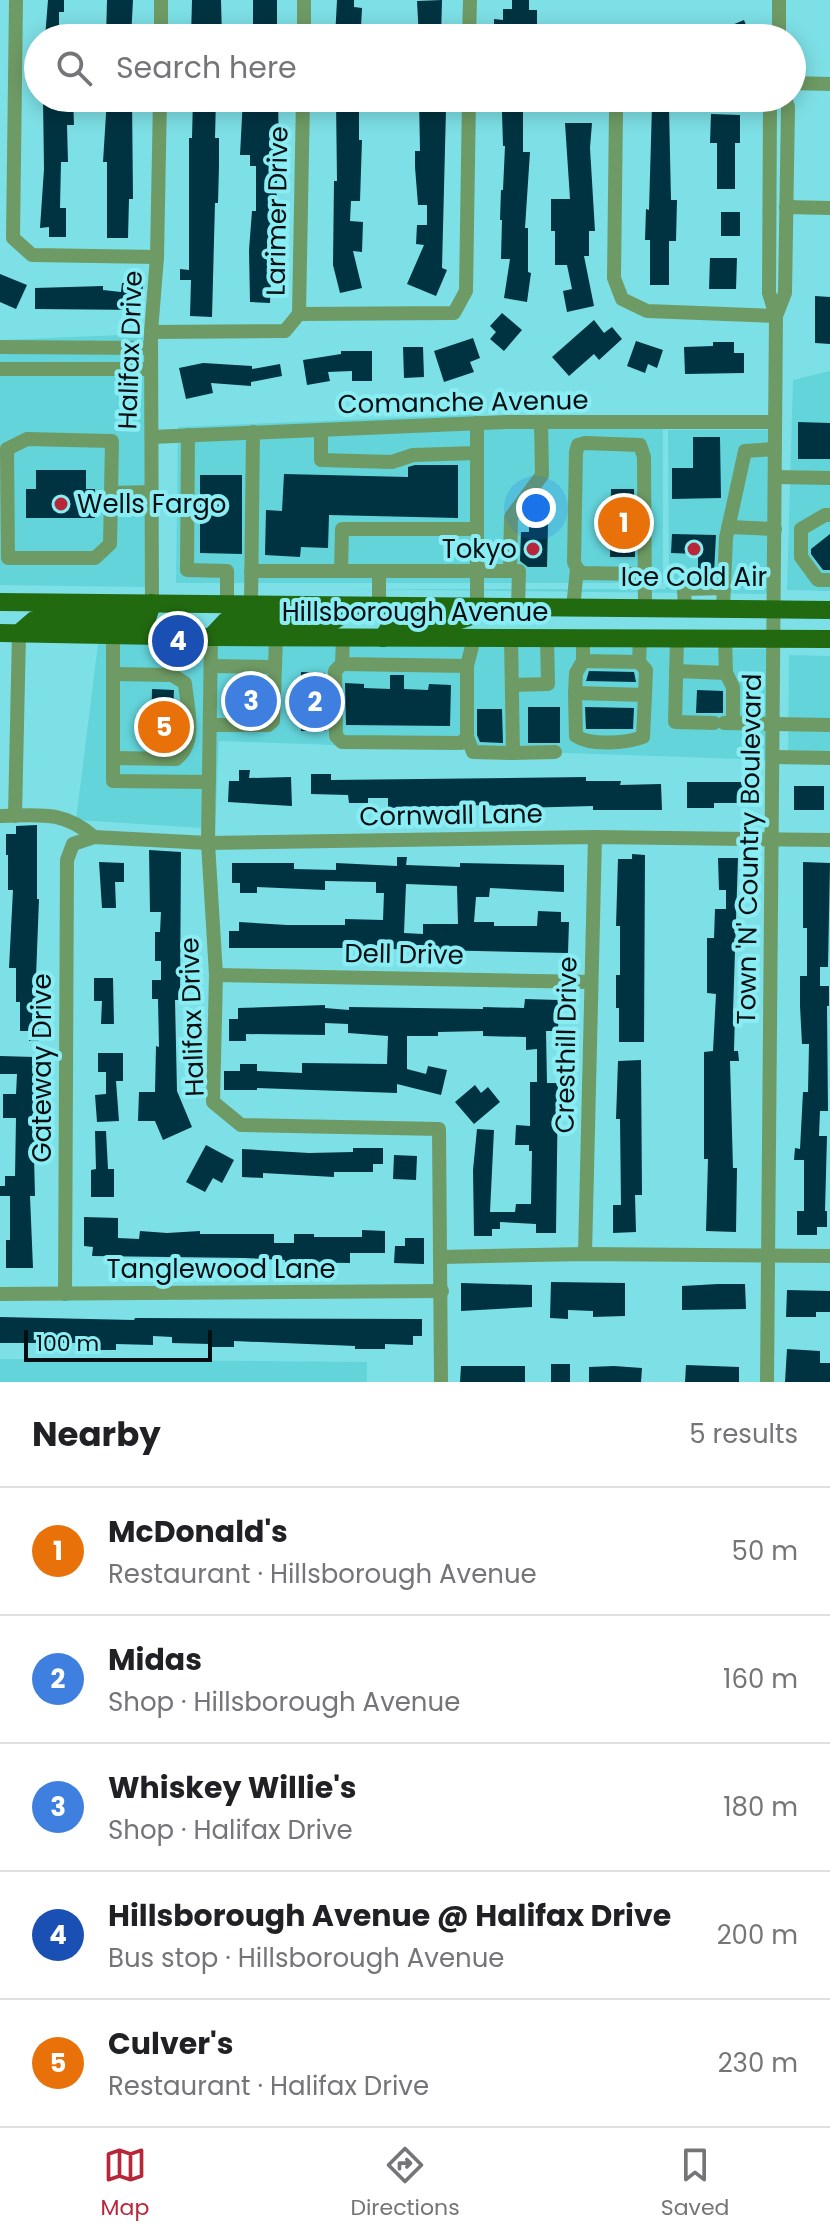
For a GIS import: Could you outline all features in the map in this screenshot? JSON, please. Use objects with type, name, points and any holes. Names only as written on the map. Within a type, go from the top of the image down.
[{"type":"main road","name":"Hillsborough Avenue","points":[[0,602],[830,610]]},
{"type":"main road","points":[[9,633],[34,620],[147,619],[152,603]]},
{"type":"main road","points":[[211,637],[226,621],[333,621],[357,606]]},
{"type":"main road","points":[[383,638],[390,626],[457,621],[469,617],[477,607]]},
{"type":"main road","name":"Hillsborough Avenue","points":[[9,633],[276,638],[830,639]]},
{"type":"street","points":[[16,0],[13,238],[32,255],[157,257]]},
{"type":"street","points":[[161,0],[161,24]]},
{"type":"street","points":[[304,0],[304,24]]},
{"type":"street","points":[[469,24],[470,0]]},
{"type":"street","points":[[779,0],[779,24]]},
{"type":"street","points":[[806,83],[830,84]]},
{"type":"street","name":"Halifax Drive","points":[[152,603],[151,332],[157,257],[160,112]]},
{"type":"street","name":"Larimer Drive","points":[[151,332],[285,331],[299,314],[303,112]]},
{"type":"street","points":[[299,314],[454,313],[466,291],[469,112]]},
{"type":"street","points":[[616,112],[614,278],[622,299],[647,311],[776,316]]},
{"type":"street","name":"Town 'N' Country Boulevard","points":[[767,1382],[776,610],[776,316],[769,293],[770,112]]},
{"type":"street","name":"Town 'N' Country Boulevard","points":[[776,316],[785,293],[788,112]]},
{"type":"street","points":[[786,207],[830,208]]},
{"type":"street","points":[[0,347],[151,348]]},
{"type":"street","points":[[0,369],[151,369]]},
{"type":"street","points":[[510,571],[511,517],[542,475],[541,422]]},
{"type":"street","points":[[645,422],[640,445],[644,457],[645,608]]},
{"type":"street","name":"Comanche Avenue","points":[[152,437],[477,423],[775,422]]},
{"type":"street","points":[[477,423],[477,607]]},
{"type":"street","points":[[321,430],[321,460],[392,462],[413,455],[477,453]]},
{"type":"street","points":[[251,604],[253,432]]},
{"type":"street","points":[[188,435],[187,570],[227,571],[227,604]]},
{"type":"street","points":[[27,439],[112,441],[111,493],[110,544],[95,558],[4,558],[7,449],[27,439]]},
{"type":"street","points":[[573,608],[577,569],[574,562],[578,445],[640,445]]},
{"type":"street","points":[[723,609],[728,527],[745,451],[775,449]]},
{"type":"street","points":[[775,477],[830,478]]},
{"type":"street","points":[[111,493],[152,492]]},
{"type":"street","points":[[728,527],[801,529],[830,515]]},
{"type":"street","points":[[341,571],[342,529],[477,529]]},
{"type":"street","points":[[801,529],[801,557],[818,580],[830,580]]},
{"type":"street","points":[[577,569],[583,573],[638,574],[644,571]]},
{"type":"street","points":[[251,571],[519,571],[518,607]]},
{"type":"street","points":[[379,571],[379,606]]},
{"type":"street","points":[[685,609],[684,589],[724,588]]},
{"type":"street","points":[[9,633],[7,816],[49,815],[78,823],[94,837]]},
{"type":"street","points":[[113,635],[113,781],[209,782]]},
{"type":"street","name":"Halifax Drive","points":[[211,637],[208,843],[216,975],[213,1102],[241,1125],[439,1129],[441,1382]]},
{"type":"street","points":[[210,725],[268,725],[273,721],[276,638]]},
{"type":"street","points":[[343,638],[342,664],[335,671],[336,736],[342,742],[461,743],[467,737]]},
{"type":"street","points":[[474,638],[467,666],[467,737],[473,752],[555,752]]},
{"type":"street","points":[[511,638],[513,753]]},
{"type":"street","points":[[512,685],[548,684],[547,638]]},
{"type":"street","points":[[583,638],[583,661],[576,673],[576,736],[589,741],[643,737],[646,670],[639,662],[640,639]]},
{"type":"street","points":[[677,639],[675,722],[830,725]]},
{"type":"street","points":[[724,723],[733,687],[726,673],[725,639]]},
{"type":"street","points":[[583,661],[639,662]]},
{"type":"street","points":[[342,664],[467,666]]},
{"type":"street","points":[[211,666],[275,667]]},
{"type":"street","points":[[676,671],[726,673]]},
{"type":"street","points":[[113,674],[172,675],[185,683],[189,742],[184,754],[176,759],[113,758]]},
{"type":"street","points":[[575,693],[645,695]]},
{"type":"street","points":[[774,757],[830,758]]},
{"type":"street","name":"Cornwall Lane","points":[[73,844],[94,837],[208,843],[595,837],[830,840]]},
{"type":"street","name":"Cresthill Drive","points":[[585,1254],[595,837]]},
{"type":"street","name":"Gateway Drive","points":[[65,1294],[67,860],[73,844]]},
{"type":"street","name":"Dell Drive","points":[[216,975],[591,982]]},
{"type":"street","points":[[442,1257],[585,1254],[830,1256]]},
{"type":"street","name":"Tanglewood Lane","points":[[0,1294],[442,1291]]},
{"type":"shaded area","points":[[145,334],[146,587],[0,585],[0,340]]},
{"type":"shaded area","points":[[830,371],[830,591],[787,590],[793,380]]},
{"type":"shaded area","points":[[469,415],[663,426],[663,583],[176,583],[178,427]]},
{"type":"shaded area","points":[[668,430],[769,430],[769,594],[348,589],[665,589],[669,583]]},
{"type":"shaded area","points":[[98,644],[205,645],[202,828],[76,820]]},
{"type":"shaded area","points":[[217,645],[769,649],[768,760],[219,741],[215,830]]},
{"type":"shaded area","points":[[789,655],[830,656],[830,764],[788,764]]},
{"type":"shaded area","points":[[0,1359],[367,1362],[367,1382],[0,1382]]},
{"type":"building","points":[[48,0],[64,0],[64,12],[59,12],[59,24],[46,24]]},
{"type":"building","points":[[107,0],[133,0],[132,24],[106,24]]},
{"type":"building","points":[[192,0],[221,0],[222,24],[191,24]]},
{"type":"building","points":[[253,0],[277,0],[277,24],[253,24]]},
{"type":"building","points":[[337,0],[354,0],[354,7],[362,8],[361,24],[336,24]]},
{"type":"building","points":[[442,0],[441,24],[418,24],[417,1]]},
{"type":"building","points":[[512,0],[529,0],[529,10],[537,10],[537,24],[494,24],[494,19],[503,20],[503,9],[512,9]]},
{"type":"building","points":[[43,112],[74,112],[74,125],[67,125],[68,162],[61,162],[60,208],[66,208],[66,237],[49,237],[49,227],[40,228]]},
{"type":"building","points":[[106,112],[132,112],[133,199],[129,199],[128,238],[107,238],[107,162],[103,162]]},
{"type":"building","points":[[193,112],[216,112],[219,166],[212,317],[190,316],[191,280],[180,280],[180,269],[189,270],[189,138],[192,138]]},
{"type":"building","points":[[242,112],[278,112],[279,154],[269,155],[270,175],[277,175],[275,278],[271,278],[270,303],[250,302],[249,250],[252,211],[256,211],[256,166],[250,166],[250,155],[240,155]]},
{"type":"building","points":[[336,112],[359,112],[359,140],[362,140],[360,201],[351,201],[350,221],[363,222],[362,252],[353,251],[362,288],[340,293],[333,265],[334,181],[337,181]]},
{"type":"building","points":[[419,112],[446,112],[442,268],[447,270],[436,296],[407,284],[424,245],[416,244],[417,225],[427,225],[427,205],[418,205],[415,151],[420,151]]},
{"type":"building","points":[[502,112],[523,112],[523,152],[530,152],[525,228],[528,228],[528,272],[531,273],[527,302],[504,298],[510,259],[501,259],[501,190],[505,146]]},
{"type":"building","points":[[652,112],[669,112],[671,200],[677,200],[676,241],[669,241],[669,285],[650,285],[650,240],[645,240],[646,209],[649,210]]},
{"type":"building","points":[[711,114],[740,115],[740,143],[735,143],[735,189],[717,189],[717,143],[710,143]]},
{"type":"building","points":[[565,123],[592,123],[590,148],[595,231],[589,231],[589,256],[584,256],[594,306],[567,312],[563,291],[572,289],[567,265],[555,265],[555,231],[551,231],[551,199],[570,199]]},
{"type":"building","points":[[721,212],[740,212],[740,236],[721,236]]},
{"type":"building","points":[[710,258],[737,258],[736,289],[709,289]]},
{"type":"building","points":[[0,274],[27,285],[16,309],[0,302]]},
{"type":"building","points":[[122,283],[143,284],[141,310],[35,309],[35,288],[103,286],[103,290],[121,292]]},
{"type":"building","points":[[815,296],[830,297],[830,344],[815,343]]},
{"type":"building","points":[[502,313],[522,330],[504,351],[490,339],[496,332],[490,326]]},
{"type":"building","points":[[594,320],[604,333],[612,327],[622,339],[599,360],[594,354],[569,376],[552,357]]},
{"type":"building","points":[[473,338],[480,358],[470,362],[474,372],[444,382],[434,351]]},
{"type":"building","points":[[636,341],[663,350],[657,368],[648,364],[645,373],[627,366]]},
{"type":"building","points":[[713,342],[734,342],[734,353],[744,353],[744,373],[685,374],[684,347],[713,346]]},
{"type":"building","points":[[403,347],[423,347],[424,377],[404,378]]},
{"type":"building","points":[[341,351],[372,351],[372,381],[352,381],[352,371],[328,372],[330,381],[307,385],[303,360],[341,354]]},
{"type":"building","points":[[203,363],[252,366],[252,369],[280,364],[282,376],[251,382],[251,386],[211,383],[213,393],[186,399],[179,368]]},
{"type":"building","points":[[798,422],[830,423],[830,459],[798,459]]},
{"type":"building","points":[[693,437],[720,437],[721,498],[672,499],[672,468],[693,468]]},
{"type":"building","points":[[458,465],[458,518],[329,515],[328,548],[301,547],[300,557],[265,555],[266,510],[282,511],[284,474],[408,477],[408,467]]},
{"type":"building","name":"Wells Fargo","points":[[36,470],[86,470],[86,489],[95,489],[95,518],[26,518],[26,489],[36,489]]},
{"type":"building","points":[[200,475],[242,475],[242,554],[200,553]]},
{"type":"building","points":[[611,489],[634,489],[635,557],[610,557]]},
{"type":"building","name":"Tokyo","points":[[529,524],[548,524],[547,567],[528,567],[520,561],[521,532],[529,532]]},
{"type":"building","points":[[672,534],[716,535],[714,573],[698,573],[698,554],[671,553]]},
{"type":"building","points":[[830,534],[830,570],[823,570],[811,554],[811,549]]},
{"type":"building","points":[[589,671],[634,672],[636,682],[586,681]]},
{"type":"building","points":[[301,672],[325,673],[326,731],[301,731]]},
{"type":"building","points":[[390,675],[404,675],[404,689],[428,690],[429,684],[451,685],[450,726],[346,725],[345,683],[364,684],[364,688],[390,689]]},
{"type":"building","points":[[235,684],[264,684],[263,714],[235,714]]},
{"type":"building","points":[[152,689],[174,690],[173,714],[178,714],[177,741],[151,740]]},
{"type":"building","points":[[697,690],[723,691],[723,713],[696,713]]},
{"type":"building","points":[[528,707],[560,707],[560,743],[528,743]]},
{"type":"building","points":[[585,707],[634,708],[633,729],[586,729]]},
{"type":"building","points":[[477,709],[502,709],[503,743],[480,742]]},
{"type":"building","points":[[239,770],[250,770],[249,778],[291,777],[292,806],[228,802],[229,781],[239,781]]},
{"type":"building","points":[[311,774],[331,774],[331,780],[586,777],[586,781],[621,781],[620,785],[661,784],[662,810],[488,805],[388,808],[388,798],[368,798],[368,803],[349,803],[348,795],[311,794]]},
{"type":"building","points":[[687,782],[751,782],[751,803],[714,803],[714,808],[687,808]]},
{"type":"building","points":[[794,786],[824,786],[824,810],[794,810]]},
{"type":"building","points":[[37,825],[39,899],[36,977],[39,977],[39,1041],[29,1041],[29,1031],[20,1031],[16,968],[9,968],[13,890],[8,890],[6,834],[16,834],[16,826]]},
{"type":"building","points":[[149,850],[181,852],[180,1000],[175,1000],[177,1091],[192,1127],[163,1140],[155,1121],[138,1121],[139,1092],[155,1092],[156,1046],[159,1047],[158,999],[152,999],[152,980],[161,980],[161,961],[155,961],[155,932],[160,932],[161,912],[150,912]]},
{"type":"building","points":[[632,854],[645,855],[644,1042],[619,1042],[619,1008],[616,1008],[616,975],[620,975],[620,926],[616,926],[618,859],[632,859]]},
{"type":"building","points":[[397,857],[407,857],[406,865],[564,865],[564,892],[490,888],[489,897],[476,897],[474,922],[494,922],[494,926],[537,926],[538,911],[561,912],[561,922],[569,922],[568,953],[229,948],[229,931],[239,931],[239,922],[345,925],[345,919],[383,920],[384,893],[376,893],[376,882],[325,881],[325,890],[257,887],[257,893],[240,893],[240,883],[232,883],[232,863],[294,863],[294,869],[336,870],[336,863],[397,866]],"holes":[[[406,884],[457,886],[458,924],[423,924],[423,934],[404,933]]]},
{"type":"building","points":[[718,858],[738,858],[733,1013],[734,1051],[738,1051],[739,1061],[730,1061],[733,1168],[737,1168],[736,1232],[706,1231],[708,1159],[704,1159],[704,1052],[713,1051],[716,994],[707,993],[707,938],[714,938],[715,909],[726,909],[726,890],[719,890]]},
{"type":"building","points":[[99,862],[124,863],[124,882],[115,882],[116,908],[102,908]]},
{"type":"building","points":[[803,862],[830,863],[828,967],[820,967],[820,986],[829,986],[828,1111],[820,1111],[819,1136],[827,1136],[827,1227],[817,1227],[817,1235],[797,1235],[797,1211],[804,1211],[804,1160],[794,1160],[795,1148],[800,1149],[803,1092],[808,1092],[809,1044],[802,1044],[800,1006],[800,976],[807,976]]},
{"type":"building","points":[[94,978],[113,978],[114,1024],[101,1024],[102,1001],[94,1001]]},
{"type":"building","points":[[525,999],[559,1000],[558,1031],[546,1031],[547,1083],[558,1083],[556,1233],[536,1233],[536,1224],[500,1222],[500,1229],[492,1229],[492,1236],[474,1236],[473,1170],[477,1129],[494,1130],[490,1212],[515,1212],[516,1204],[531,1204],[532,1151],[529,1151],[529,1145],[515,1145],[516,1125],[530,1126],[530,1082],[537,1082],[537,1049],[526,1050],[526,1037],[483,1036],[483,1031],[407,1036],[407,1069],[426,1074],[428,1066],[447,1070],[441,1095],[397,1084],[397,1093],[257,1088],[224,1090],[224,1071],[240,1071],[240,1064],[257,1064],[257,1071],[302,1073],[302,1063],[387,1064],[388,1036],[348,1033],[348,1024],[325,1023],[325,1035],[246,1034],[246,1041],[229,1041],[229,1019],[238,1019],[238,1008],[325,1005],[325,1008],[349,1010],[349,1007],[524,1008]]},
{"type":"building","points":[[98,1053],[123,1053],[123,1081],[116,1081],[119,1121],[97,1122],[95,1095],[106,1094],[106,1072],[98,1072]]},
{"type":"building","points":[[0,1056],[35,1057],[37,1156],[34,1156],[35,1196],[30,1196],[33,1268],[6,1268],[6,1240],[10,1240],[10,1196],[0,1196],[0,1186],[5,1186],[5,1176],[15,1176],[16,1118],[3,1118],[3,1094],[16,1094],[17,1074],[0,1074]]},
{"type":"building","points":[[641,1060],[642,1195],[635,1195],[636,1232],[613,1233],[613,1205],[621,1205],[620,1119],[616,1119],[618,1061]]},
{"type":"building","points":[[475,1085],[481,1093],[488,1087],[500,1102],[474,1124],[455,1102]]},
{"type":"building","points":[[95,1131],[106,1131],[108,1169],[114,1169],[114,1197],[91,1197],[91,1170],[96,1169]]},
{"type":"building","points":[[206,1145],[234,1160],[222,1183],[213,1178],[205,1192],[186,1182]]},
{"type":"building","points":[[353,1148],[383,1148],[383,1164],[373,1164],[373,1172],[334,1172],[334,1177],[263,1173],[263,1178],[242,1177],[242,1149],[309,1153],[353,1152]]},
{"type":"building","points":[[394,1155],[417,1156],[416,1180],[393,1179]]},
{"type":"building","points":[[84,1217],[118,1218],[118,1238],[139,1239],[140,1231],[200,1231],[200,1234],[274,1234],[274,1243],[294,1243],[294,1234],[362,1237],[362,1230],[385,1231],[385,1253],[350,1253],[350,1263],[92,1256],[93,1247],[84,1246]]},
{"type":"building","points":[[405,1238],[424,1238],[424,1264],[394,1263],[395,1246],[405,1246]]},
{"type":"building","points":[[551,1282],[625,1283],[625,1316],[593,1317],[593,1311],[568,1310],[568,1319],[550,1318]]},
{"type":"building","points":[[461,1283],[532,1285],[532,1307],[461,1311]]},
{"type":"building","points":[[745,1284],[746,1309],[682,1310],[682,1286]]},
{"type":"building","points":[[787,1290],[830,1291],[830,1312],[816,1312],[816,1317],[786,1317]]},
{"type":"building","points":[[0,1317],[422,1319],[422,1336],[413,1336],[413,1345],[385,1344],[385,1349],[355,1349],[355,1346],[234,1341],[234,1347],[210,1347],[210,1344],[172,1343],[172,1337],[153,1336],[153,1345],[116,1344],[116,1350],[100,1350],[100,1343],[0,1343]]},
{"type":"building","points":[[787,1349],[820,1351],[820,1363],[830,1363],[830,1382],[785,1382]]},
{"type":"building","points":[[551,1364],[570,1364],[570,1382],[551,1382]]},
{"type":"building","points":[[686,1365],[739,1367],[739,1382],[685,1382]]},
{"type":"building","points":[[461,1366],[525,1366],[525,1382],[460,1382]]},
{"type":"building","points":[[589,1367],[642,1368],[641,1382],[589,1382]]},
{"type":"place","name":"Wells Fargo","points":[[61,504]]},
{"type":"place","name":"McDonald's","points":[[624,523]]},
{"type":"place","name":"Tokyo","points":[[533,549]]},
{"type":"place","name":"Ice Cold Air","points":[[694,549]]},
{"type":"place","name":"Hillsborough Avenue @ Halifax Drive","points":[[178,641]]},
{"type":"place","name":"Whiskey Willie's","points":[[251,701]]},
{"type":"place","name":"Midas","points":[[315,702]]},
{"type":"place","name":"Culver's","points":[[164,727]]}]
